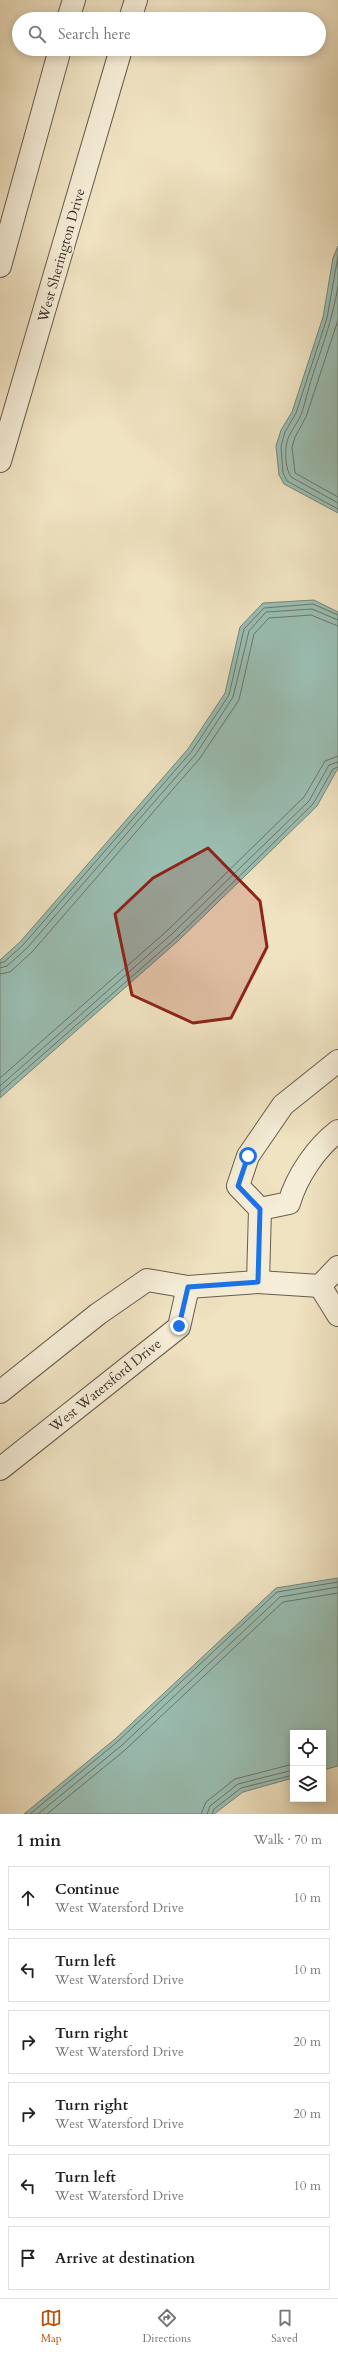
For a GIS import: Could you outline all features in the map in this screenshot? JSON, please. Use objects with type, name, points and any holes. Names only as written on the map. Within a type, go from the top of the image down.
[{"type":"street","points":[[70,12],[74,0]]},
{"type":"street","points":[[132,12],[136,0]]},
{"type":"street","points":[[0,266],[58,56]]},
{"type":"street","name":"West Sherington Drive","points":[[0,462],[119,56]]},
{"type":"street","points":[[258,1282],[260,1209],[238,1186],[248,1156],[282,1105],[338,1061]]},
{"type":"street","points":[[260,1209],[289,1203],[294,1184],[328,1139],[338,1130]]},
{"type":"street","points":[[0,1392],[98,1314],[147,1280],[188,1287],[258,1282],[320,1286],[338,1268]]},
{"type":"street","points":[[320,1286],[338,1315]]},
{"type":"street","name":"West Watersford Drive","points":[[0,1469],[179,1326],[188,1287]]},
{"type":"highlighted area","points":[[208,848],[260,901],[267,947],[231,1018],[193,1023],[132,995],[115,914],[153,878]]},
{"type":"water","points":[[338,246],[338,513],[284,484],[279,475],[276,446],[281,430],[292,412],[323,317],[333,258]]},
{"type":"water","points":[[314,600],[338,612],[338,768],[317,806],[179,940],[0,1098],[0,960],[20,942],[188,749],[225,693],[240,627],[263,603]]},
{"type":"water","points":[[338,1578],[338,1766],[326,1769],[326,1730],[290,1730],[290,1779],[243,1792],[214,1814],[24,1814],[115,1739],[276,1588]]},
{"type":"route","points":[[179,1326],[188,1287],[258,1282],[260,1209],[238,1186],[248,1156]]}]
